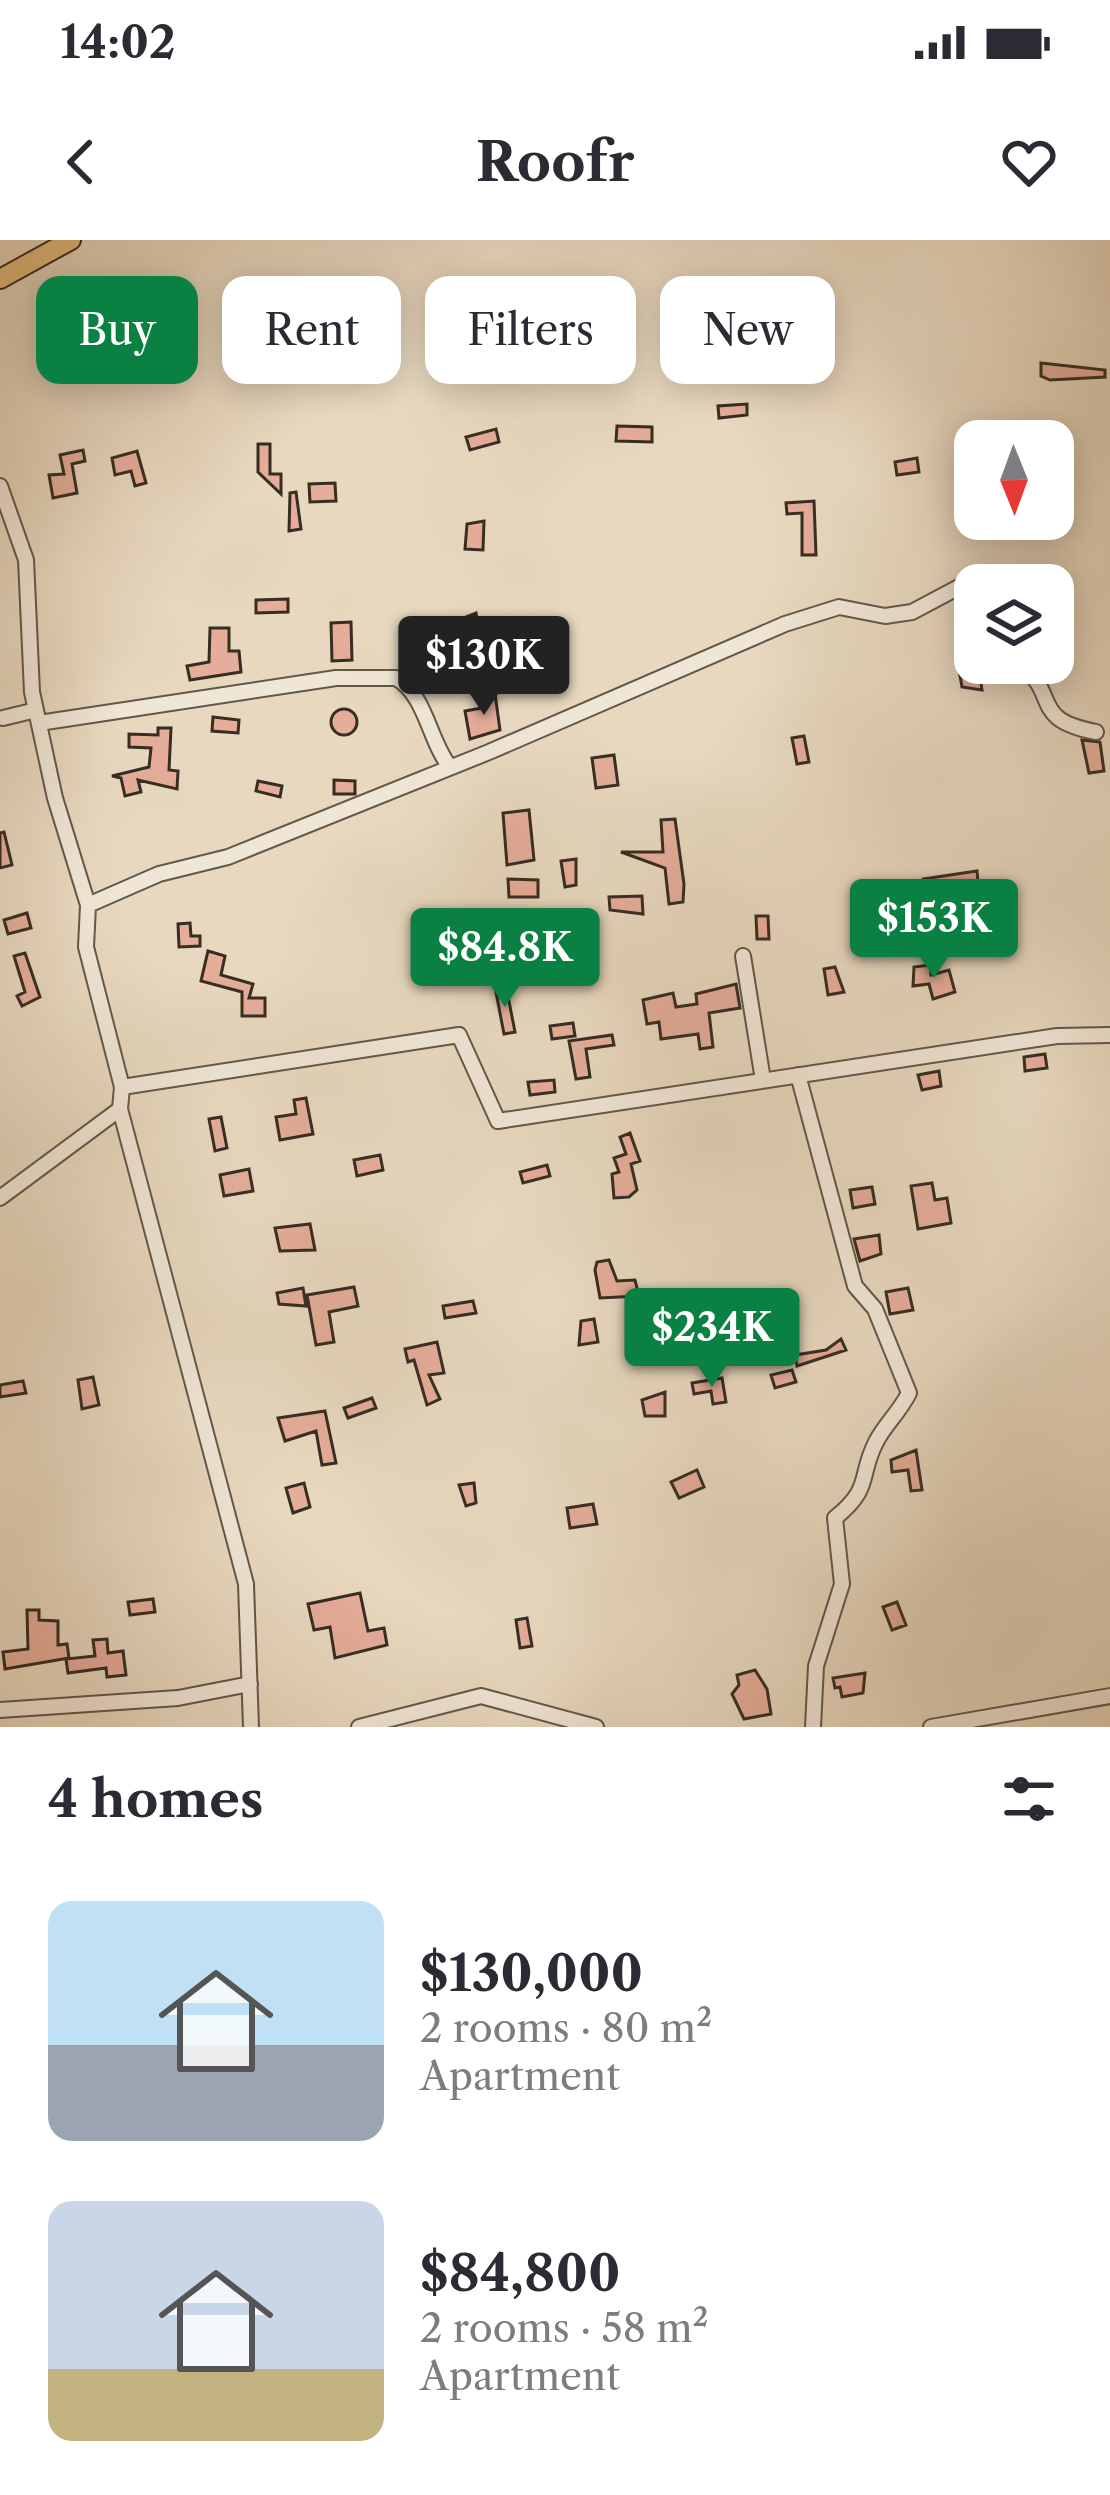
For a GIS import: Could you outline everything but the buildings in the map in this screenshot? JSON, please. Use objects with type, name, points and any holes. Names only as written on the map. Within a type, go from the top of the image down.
[{"type":"main road","points":[[0,279],[71,240]]},
{"type":"street","points":[[0,486],[26,560],[37,717],[88,905],[86,947],[122,1087],[120,1109],[246,1584],[251,1727]]},
{"type":"street","points":[[88,905],[159,874],[228,857],[785,625],[839,608],[885,616],[912,612],[954,590]]},
{"type":"street","points":[[3,718],[337,678],[396,678],[414,696],[433,744],[451,767]]},
{"type":"street","points":[[1042,684],[1049,714],[1066,727],[1096,732]]},
{"type":"street","points":[[743,956],[763,1080]]},
{"type":"street","points":[[122,1087],[459,1035],[498,1121],[1058,1036],[1110,1035]]},
{"type":"street","points":[[798,1075],[855,1286],[875,1309],[909,1393],[896,1420],[874,1444],[869,1476],[854,1502],[835,1518],[842,1584],[816,1666],[813,1727]]},
{"type":"street","points":[[0,1198],[120,1109]]},
{"type":"street","points":[[0,1710],[178,1698],[250,1684]]},
{"type":"street","points":[[359,1727],[481,1696],[596,1727]]},
{"type":"street","points":[[931,1727],[1110,1696]]}]
